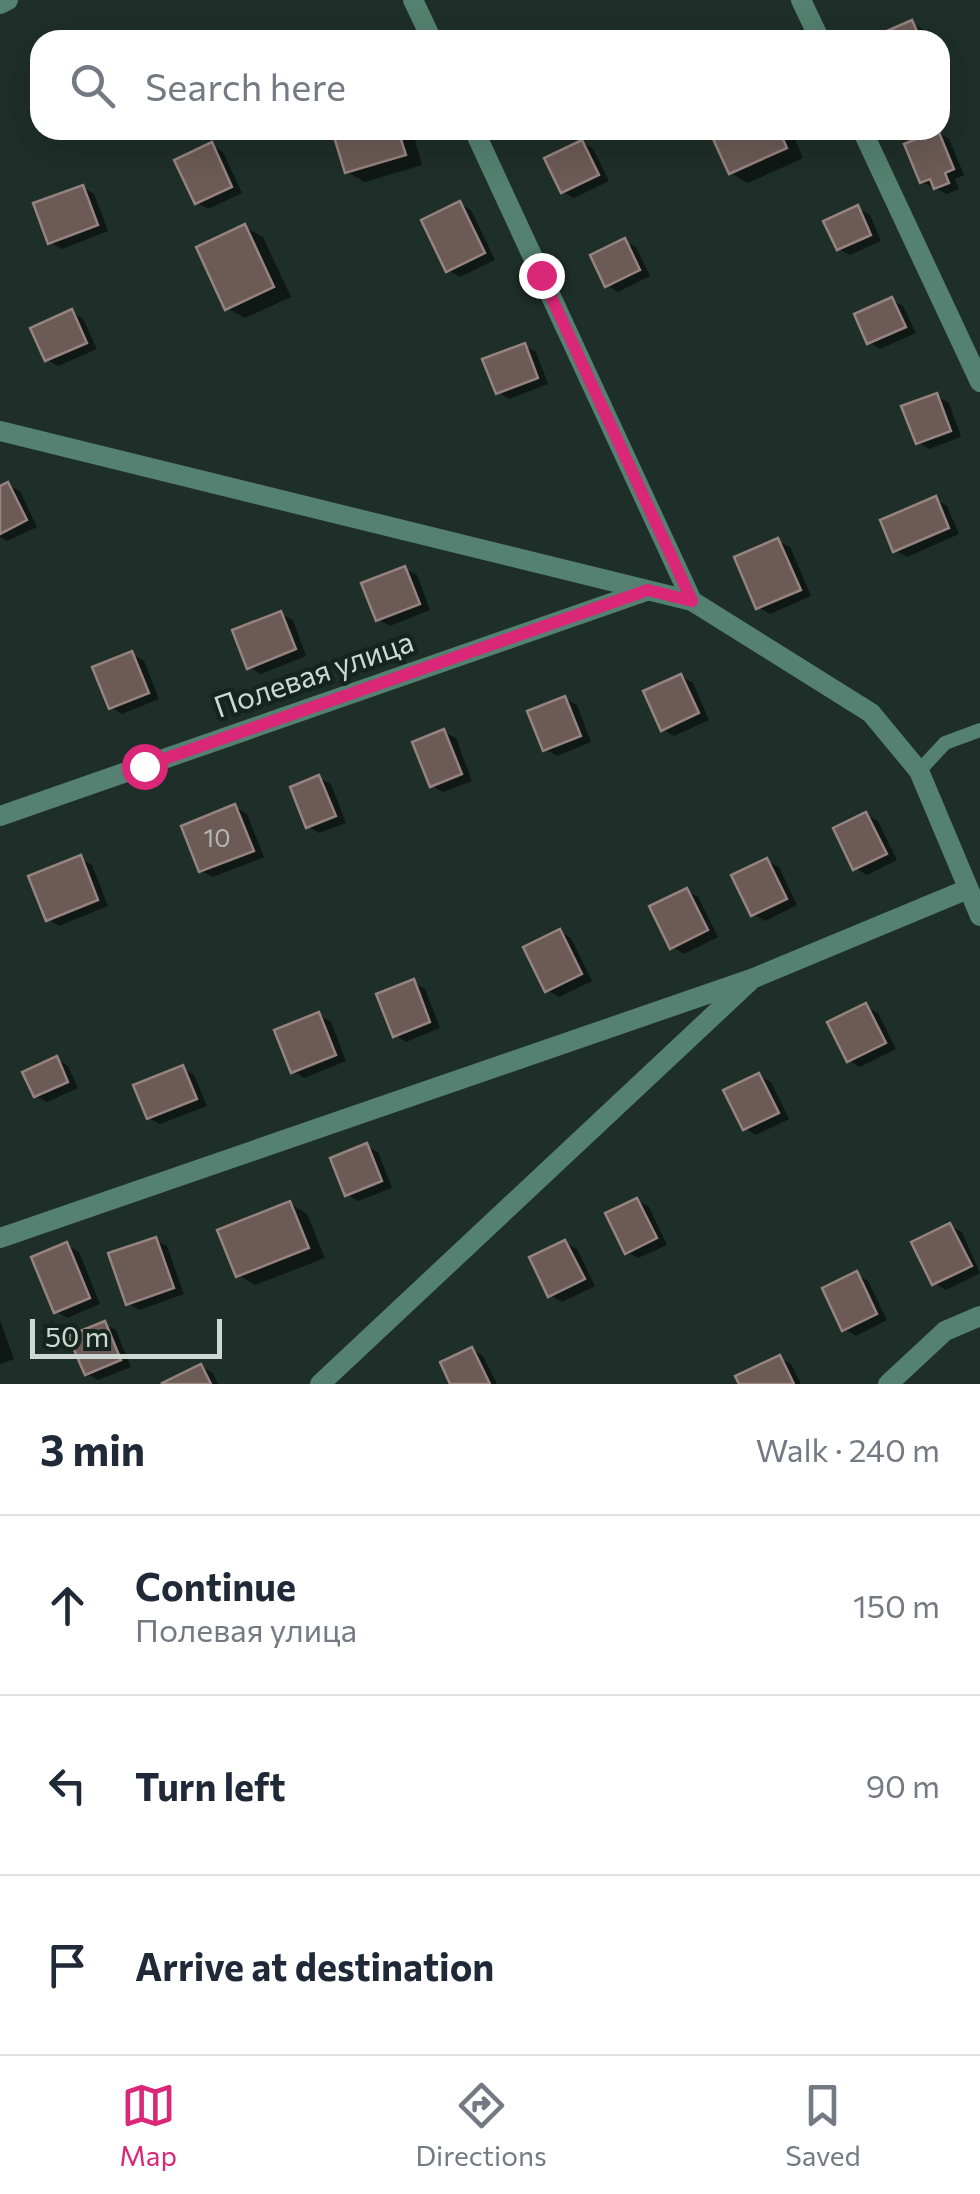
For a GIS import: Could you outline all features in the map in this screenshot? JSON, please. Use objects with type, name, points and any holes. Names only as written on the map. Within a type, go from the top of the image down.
[{"type":"street","points":[[0,4],[8,0]]},
{"type":"street","points":[[413,0],[427,30]]},
{"type":"street","points":[[801,0],[815,30]]},
{"type":"street","points":[[479,140],[692,601]]},
{"type":"street","points":[[867,140],[980,382]]},
{"type":"street","points":[[0,431],[692,601],[871,713],[919,771],[980,916]]},
{"type":"street","name":"Полевая улица","points":[[0,816],[648,590]]},
{"type":"street","points":[[0,1238],[754,978],[968,889]]},
{"type":"street","points":[[320,1384],[754,978]]},
{"type":"street","points":[[888,1384],[945,1331],[980,1316]]},
{"type":"lane","points":[[919,771],[945,743],[980,730]]},
{"type":"building","points":[[912,20],[916,30],[889,30]]},
{"type":"building","points":[[335,140],[401,140],[406,155],[345,173]]},
{"type":"building","points":[[582,140],[599,175],[561,193],[544,158]]},
{"type":"building","points":[[714,140],[783,140],[787,148],[729,174]]},
{"type":"building","points":[[942,140],[954,169],[945,173],[949,183],[934,189],[930,179],[920,183],[904,144]]},
{"type":"building","points":[[212,142],[232,187],[195,204],[174,160]]},
{"type":"building","points":[[83,185],[98,225],[48,244],[33,203]]},
{"type":"building","points":[[460,201],[485,253],[446,272],[421,220]]},
{"type":"building","points":[[858,205],[871,235],[837,250],[823,221]]},
{"type":"building","points":[[245,224],[274,287],[225,310],[196,247]]},
{"type":"building","points":[[625,238],[640,270],[605,287],[590,255]]},
{"type":"building","points":[[892,297],[906,327],[867,344],[854,314]]},
{"type":"building","points":[[72,309],[87,343],[45,361],[30,328]]},
{"type":"building","points":[[525,343],[538,378],[496,394],[482,359]]},
{"type":"building","points":[[937,393],[951,431],[916,444],[901,406]]},
{"type":"building","points":[[8,482],[27,520],[0,534],[0,486]]},
{"type":"building","points":[[936,496],[949,528],[893,552],[880,520]]},
{"type":"building","points":[[778,538],[801,590],[756,609],[734,557]]},
{"type":"building","points":[[405,566],[420,604],[376,621],[361,583]]},
{"type":"building","points":[[281,611],[296,649],[247,669],[232,630]]},
{"type":"building","points":[[132,651],[149,693],[109,709],[92,667]]},
{"type":"building","points":[[681,674],[699,713],[661,731],[643,691]]},
{"type":"building","points":[[565,696],[581,736],[543,751],[527,711]]},
{"type":"building","points":[[444,729],[462,774],[430,787],[412,742]]},
{"type":"building","points":[[319,775],[336,816],[306,828],[290,787]]},
{"type":"building","points":[[235,804],[254,851],[199,872],[181,826]]},
{"type":"building","points":[[866,812],[887,854],[853,870],[833,828]]},
{"type":"building","points":[[81,855],[98,900],[46,921],[28,876]]},
{"type":"building","points":[[767,858],[787,899],[751,916],[731,875]]},
{"type":"building","points":[[687,888],[708,930],[670,949],[649,906]]},
{"type":"building","points":[[560,929],[582,974],[545,992],[523,947]]},
{"type":"building","points":[[414,979],[430,1022],[393,1037],[376,994]]},
{"type":"building","points":[[866,1003],[886,1043],[847,1062],[827,1022]]},
{"type":"building","points":[[319,1012],[336,1055],[291,1073],[274,1030]]},
{"type":"building","points":[[57,1056],[68,1082],[34,1097],[22,1072]]},
{"type":"building","points":[[183,1065],[197,1099],[147,1119],[133,1085]]},
{"type":"building","points":[[759,1073],[779,1113],[743,1130],[723,1090]]},
{"type":"building","points":[[367,1143],[382,1181],[345,1196],[330,1158]]},
{"type":"building","points":[[637,1198],[657,1238],[625,1254],[605,1213]]},
{"type":"building","points":[[290,1201],[309,1248],[236,1277],[217,1230]]},
{"type":"building","points":[[950,1223],[972,1266],[932,1285],[911,1242]]},
{"type":"building","points":[[156,1237],[174,1288],[126,1305],[108,1253]]},
{"type":"building","points":[[565,1240],[585,1279],[548,1297],[529,1257]]},
{"type":"building","points":[[67,1242],[90,1298],[54,1313],[31,1257]]},
{"type":"building","points":[[857,1271],[877,1314],[842,1331],[822,1288]]},
{"type":"building","points":[[105,1321],[121,1360],[85,1375],[68,1336]]},
{"type":"building","points":[[472,1347],[490,1384],[450,1384],[440,1362]]},
{"type":"building","points":[[780,1355],[794,1384],[739,1384],[735,1376]]},
{"type":"building","points":[[201,1364],[211,1384],[162,1383]]},
{"type":"route","points":[[144,766],[648,590],[692,601],[541,275]]}]
